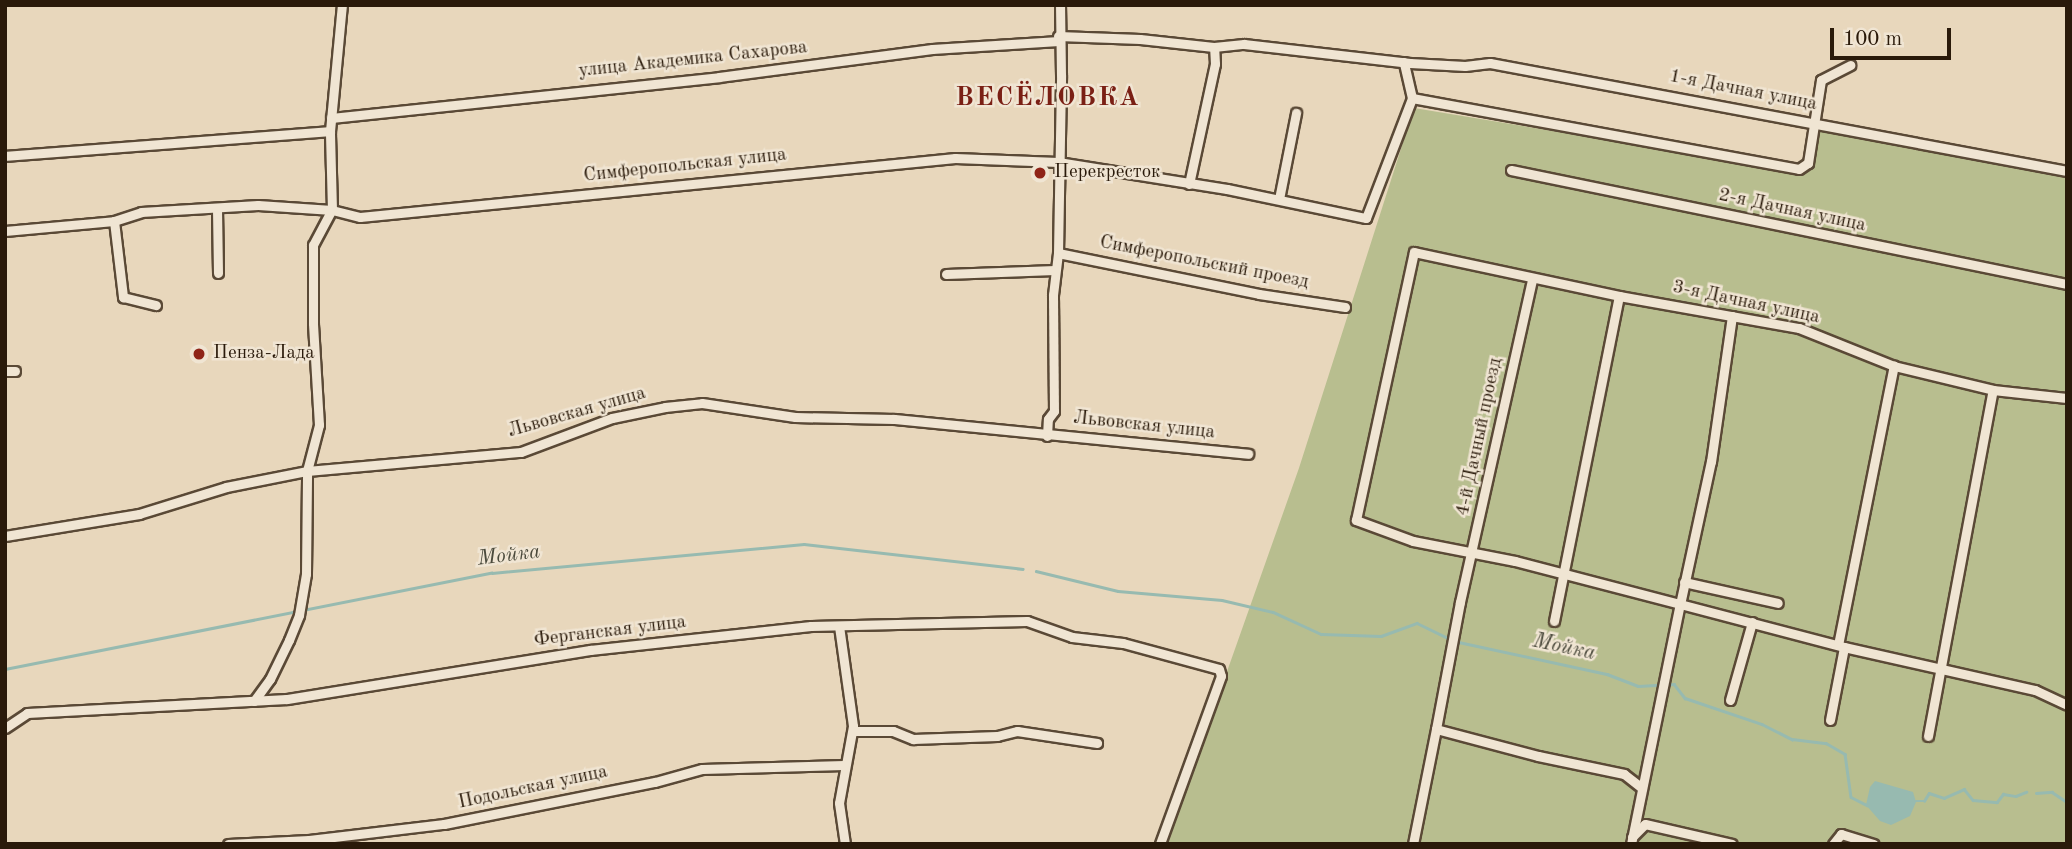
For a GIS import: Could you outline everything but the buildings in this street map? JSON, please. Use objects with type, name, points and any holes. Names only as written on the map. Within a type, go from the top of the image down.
[{"type":"street","points":[[254,701],[280,662],[299,615],[306,574],[307,471],[319,425],[313,323],[313,245],[332,210],[330,131],[342,5]]},
{"type":"street","points":[[1046,436],[1048,419],[1054,411],[1060,5]]},
{"type":"street","name":"улица Академика Сахарова","points":[[331,118],[725,77],[933,49],[1059,39],[1140,39],[1214,47],[1244,44],[1408,63]]},
{"type":"street","points":[[1189,184],[1215,64],[1214,47]]},
{"type":"street","points":[[1408,63],[1412,98],[1799,169],[1808,163],[1821,80],[1850,65]]},
{"type":"street","name":"1-я Дачная улица","points":[[1408,63],[1465,66],[1490,63],[1526,68],[2067,171]]},
{"type":"street","name":"Симферопольская улица","points":[[5,231],[114,220],[141,212],[258,205],[332,210],[360,217],[955,158],[1058,162],[1279,200],[1366,218],[1412,98]]},
{"type":"street","points":[[1279,200],[1296,113]]},
{"type":"street","points":[[5,156],[330,131]]},
{"type":"street","name":"2-я Дачная улица","points":[[1511,170],[2067,284]]},
{"type":"street","points":[[217,209],[218,273]]},
{"type":"street","points":[[114,220],[123,297],[156,305]]},
{"type":"street","name":"3-я Дачная улица","points":[[1473,552],[1413,541],[1356,520],[1414,252],[1532,279],[1799,328],[1894,366],[1993,390],[2067,398]]},
{"type":"street","name":"Симферопольский проезд","points":[[1058,253],[1259,294],[1345,307]]},
{"type":"street","points":[[946,274],[1055,270]]},
{"type":"street","name":"4-й Дачный проезд","points":[[1413,844],[1460,602],[1532,279]]},
{"type":"street","points":[[1555,621],[1619,296]]},
{"type":"street","points":[[1630,841],[1711,461],[1732,316]]},
{"type":"street","points":[[1830,720],[1841,646],[1894,366]]},
{"type":"street","points":[[1928,736],[1993,390]]},
{"type":"street","name":"Львовская улица","points":[[5,536],[138,514],[226,487],[307,471],[521,452],[612,418],[665,407],[702,403],[795,416],[894,419],[1248,454]]},
{"type":"street","points":[[1473,552],[1564,573],[1841,646],[2035,690],[2067,705]]},
{"type":"street","points":[[1684,582],[1778,603]]},
{"type":"street","name":"Ферганская улица","points":[[5,728],[27,713],[287,699],[590,650],[811,625],[1027,621],[1072,637],[1123,643],[1219,669],[1216,689],[1160,844]]},
{"type":"street","points":[[1730,700],[1752,622]]},
{"type":"street","points":[[839,626],[853,731],[844,765],[839,803],[845,844]]},
{"type":"street","points":[[1436,729],[1538,756],[1625,774],[1642,788]]},
{"type":"street","points":[[853,731],[884,730],[913,739],[997,736],[1017,731],[1097,743]]},
{"type":"street","name":"Подольская улица","points":[[229,844],[309,840],[464,821],[655,782],[702,769],[844,765]]},
{"type":"street","points":[[1630,841],[1645,824],[1732,844]]},
{"type":"street","points":[[1833,844],[1841,834],[1874,844]]},
{"type":"green space","points":[[1414,108],[1805,173],[1811,163],[1818,127],[2067,177],[2067,844],[1166,844],[1299,468]]},
{"type":"water","points":[[1875,781],[1913,792],[1916,802],[1910,816],[1891,825],[1880,821],[1866,805],[1870,787]]},
{"type":"waterway","name":"Мойка","points":[[5,669],[492,573],[804,544],[1023,569]]},
{"type":"waterway","name":"Мойка","points":[[1036,571],[1118,591],[1222,600],[1273,612],[1321,634],[1381,636],[1417,623],[1454,641],[1607,674],[1638,686],[1674,684],[1685,698],[1762,724],[1792,739],[1826,743],[1845,754],[1851,797],[1867,805]]},
{"type":"waterway","name":"Мойка","points":[[1915,801],[1924,801],[1929,793],[1944,798],[1964,789],[1973,800],[1997,802],[2003,794],[2016,796],[2026,792]]},
{"type":"waterway","name":"Мойка","points":[[2036,793],[2052,792],[2067,802]]},
{"type":"place","name":"Перекресток","points":[[1040,173]]},
{"type":"place","name":"Пенза-Лада","points":[[199,354]]},
{"type":"district","name":"ВЕСЁЛОВКА","points":[[1048,99]]}]
